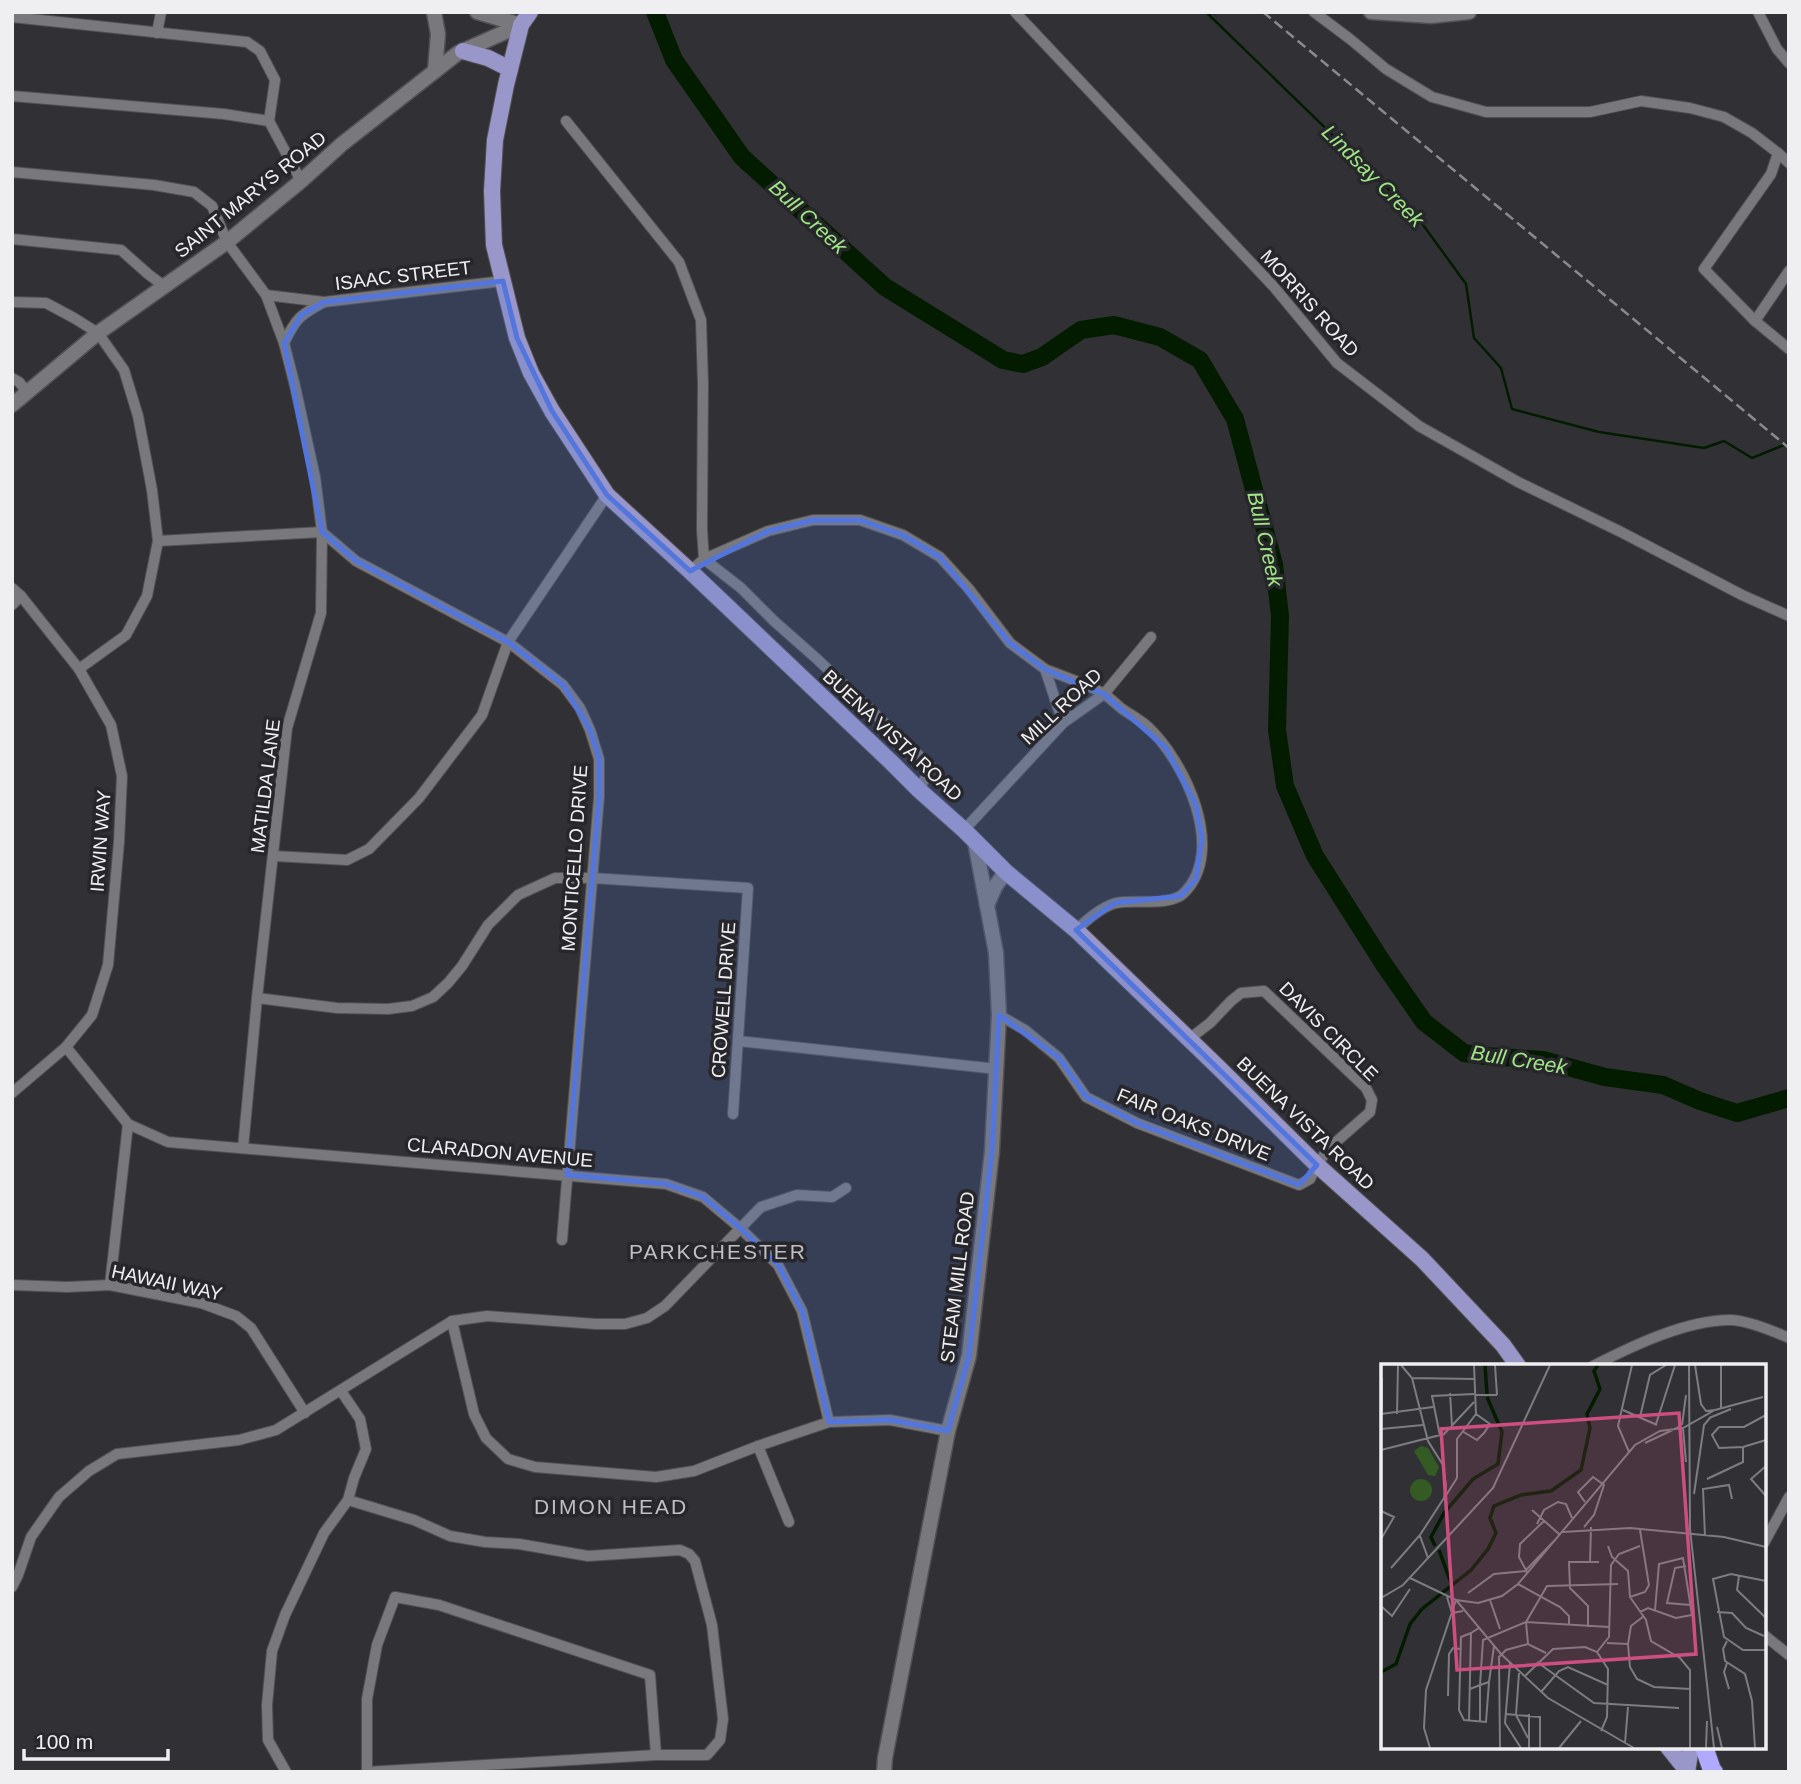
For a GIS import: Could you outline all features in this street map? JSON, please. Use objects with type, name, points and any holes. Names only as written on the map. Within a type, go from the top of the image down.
[{"type":"highway","points":[[1705,1749],[1714,1772]]},
{"type":"main road","name":"BUENA VISTA ROAD","points":[[526,19],[510,69],[495,140],[492,191],[494,245],[517,338],[531,373],[552,411],[607,495],[1006,872],[1076,930],[1317,1165],[1422,1259],[1503,1345],[1517,1364]]},
{"type":"main road","points":[[463,51],[488,58],[510,69]]},
{"type":"main road","points":[[1670,1749],[1687,1771]]},
{"type":"main road","points":[[1687,1771],[1690,1749]]},
{"type":"street","points":[[157,33],[161,12]]},
{"type":"street","points":[[434,12],[438,34],[435,71]]},
{"type":"street","points":[[477,12],[526,19]]},
{"type":"street","name":"MORRIS ROAD","points":[[1015,12],[1274,287],[1337,363],[1419,426],[1507,476],[1789,616]]},
{"type":"street","points":[[1314,12],[1386,69],[1432,97],[1486,112],[1590,112],[1641,101],[1690,108],[1724,117],[1752,133],[1789,163]]},
{"type":"street","points":[[1371,12],[1431,16],[1469,12]]},
{"type":"street","points":[[1758,12],[1777,49],[1789,63]]},
{"type":"street","points":[[12,18],[247,42],[260,51],[275,80],[269,121],[301,181]]},
{"type":"street","name":"SAINT MARYS ROAD","points":[[12,405],[98,333],[227,242],[342,144],[435,71],[463,51],[526,19]]},
{"type":"street","points":[[12,96],[224,114],[269,121]]},
{"type":"street","points":[[566,121],[679,262],[701,320],[704,559],[741,588],[931,767],[919,790]]},
{"type":"street","points":[[1778,153],[1771,174],[1703,269],[1755,321],[1785,346]]},
{"type":"street","name":"MATILDA LANE","points":[[12,172],[154,185],[194,192],[212,206],[227,242],[266,295],[284,343],[315,477],[322,532],[321,613],[287,729],[243,1148]]},
{"type":"street","points":[[12,239],[121,250],[164,286]]},
{"type":"street","points":[[1755,321],[1789,271]]},
{"type":"street","name":"ISAAC STREET","points":[[284,343],[300,315],[324,302],[503,281]]},
{"type":"street","points":[[266,295],[324,302]]},
{"type":"street","points":[[12,302],[46,303],[98,333],[124,370],[140,429],[152,490],[158,541],[147,596],[126,635],[79,669]]},
{"type":"street","points":[[12,378],[28,393]]},
{"type":"street","points":[[274,856],[346,860],[369,849],[419,798],[482,715],[509,642],[607,495]]},
{"type":"street","points":[[690,571],[704,559],[768,531],[813,520],[860,520],[904,535],[940,557],[969,589],[1010,643],[1045,670],[1104,694],[1146,725],[1166,748],[1196,805],[1202,838],[1202,859],[1196,879],[1181,896],[1155,902],[1115,903],[1091,917],[1076,930]]},
{"type":"street","points":[[158,541],[322,532]]},
{"type":"street","name":"MONTICELLO DRIVE","points":[[322,532],[356,561],[509,642],[563,685],[580,708],[590,730],[599,758],[599,797],[562,1240]]},
{"type":"street","name":"IRWIN WAY","points":[[12,588],[79,669],[111,725],[122,776],[108,965],[92,1015],[66,1047],[12,1093]]},
{"type":"street","points":[[12,605],[21,596]]},
{"type":"street","name":"MILL ROAD","points":[[969,836],[1063,723],[1104,694],[1151,637]]},
{"type":"street","points":[[1045,670],[1063,723]]},
{"type":"street","name":"STEAM MILL ROAD","points":[[885,1765],[948,1431],[968,1356],[992,1151],[999,1015],[996,953],[969,836]]},
{"type":"street","points":[[987,906],[996,885],[1006,872]]},
{"type":"street","points":[[257,998],[337,1008],[388,1009],[412,1006],[433,997],[448,983],[462,967],[488,925],[518,895],[555,878],[592,878]]},
{"type":"street","name":"CROWELL DRIVE","points":[[592,878],[748,888],[733,1114]]},
{"type":"street","name":"DAVIS CIRCLE","points":[[1189,1039],[1241,993],[1264,991],[1366,1088],[1372,1100],[1370,1112],[1328,1149],[1317,1165]]},
{"type":"street","name":"FAIR OAKS DRIVE","points":[[999,1015],[1025,1030],[1059,1058],[1086,1097],[1137,1123],[1299,1185],[1310,1179],[1317,1165]]},
{"type":"street","points":[[738,1041],[997,1069]]},
{"type":"street","name":"CLARADON AVENUE","points":[[66,1047],[128,1124],[168,1142],[666,1184],[704,1197],[778,1265],[802,1311],[829,1422]]},
{"type":"street","points":[[110,1285],[128,1124]]},
{"type":"street","points":[[12,1587],[31,1537],[59,1497],[89,1471],[117,1454],[239,1440],[276,1430],[452,1321],[486,1317],[625,1324],[647,1318],[666,1306],[761,1206],[797,1195],[832,1197],[846,1188]]},
{"type":"street","name":"HAWAII WAY","points":[[12,1285],[110,1285],[201,1303],[236,1316],[251,1328],[305,1413]]},
{"type":"street","points":[[1597,1364],[1703,1321],[1735,1320],[1789,1338]]},
{"type":"street","points":[[452,1321],[474,1414],[486,1438],[508,1459],[535,1467],[656,1477],[694,1471],[829,1422],[890,1420],[948,1431]]},
{"type":"street","points":[[286,1772],[268,1740],[267,1705],[272,1651],[285,1615],[324,1534],[348,1500],[366,1449],[360,1419],[341,1391]]},
{"type":"street","points":[[758,1446],[789,1522]]},
{"type":"street","points":[[1766,1539],[1789,1497]]},
{"type":"street","points":[[348,1500],[414,1520],[450,1536],[485,1542],[519,1544],[588,1556],[680,1550],[689,1554],[695,1561],[712,1625],[723,1719],[720,1740],[707,1755],[656,1755],[367,1772],[367,1699],[377,1645],[395,1597],[439,1605],[650,1675],[656,1755]]},
{"type":"street","points":[[1766,1637],[1789,1655]]},
{"type":"highlighted area","points":[[503,281],[517,338],[552,411],[607,495],[690,571],[768,531],[813,520],[860,520],[903,535],[940,557],[1010,643],[1045,669],[1104,694],[1166,748],[1196,805],[1202,838],[1196,879],[1181,896],[1115,903],[1076,930],[1317,1165],[1299,1185],[1137,1123],[1086,1097],[1059,1058],[999,1015],[992,1151],[969,1356],[948,1431],[890,1420],[829,1422],[802,1311],[778,1265],[740,1228],[703,1197],[666,1184],[567,1175],[599,797],[599,759],[590,730],[563,685],[508,642],[356,561],[322,532],[284,343],[301,315],[324,302]]},
{"type":"waterway","name":"Bull Creek","points":[[655,12],[674,60],[742,157],[885,287],[1003,360],[1023,364],[1042,357],[1081,330],[1114,325],[1160,337],[1200,360],[1235,419],[1274,564],[1280,616],[1277,730],[1285,786],[1315,856],[1424,1022],[1464,1053],[1543,1060],[1605,1077],[1663,1085],[1737,1113],[1789,1098]]},
{"type":"waterway","name":"Lindsay Creek","points":[[1206,12],[1418,218],[1466,284],[1474,338],[1501,368],[1512,409],[1599,432],[1704,448],[1724,441],[1752,458],[1789,443]]},
{"type":"railway","points":[[1263,12],[1789,448]]},
{"type":"district","name":"PARKCHESTER","points":[[718,1252]]},
{"type":"district","name":"DIMON HEAD","points":[[611,1507]]}]
